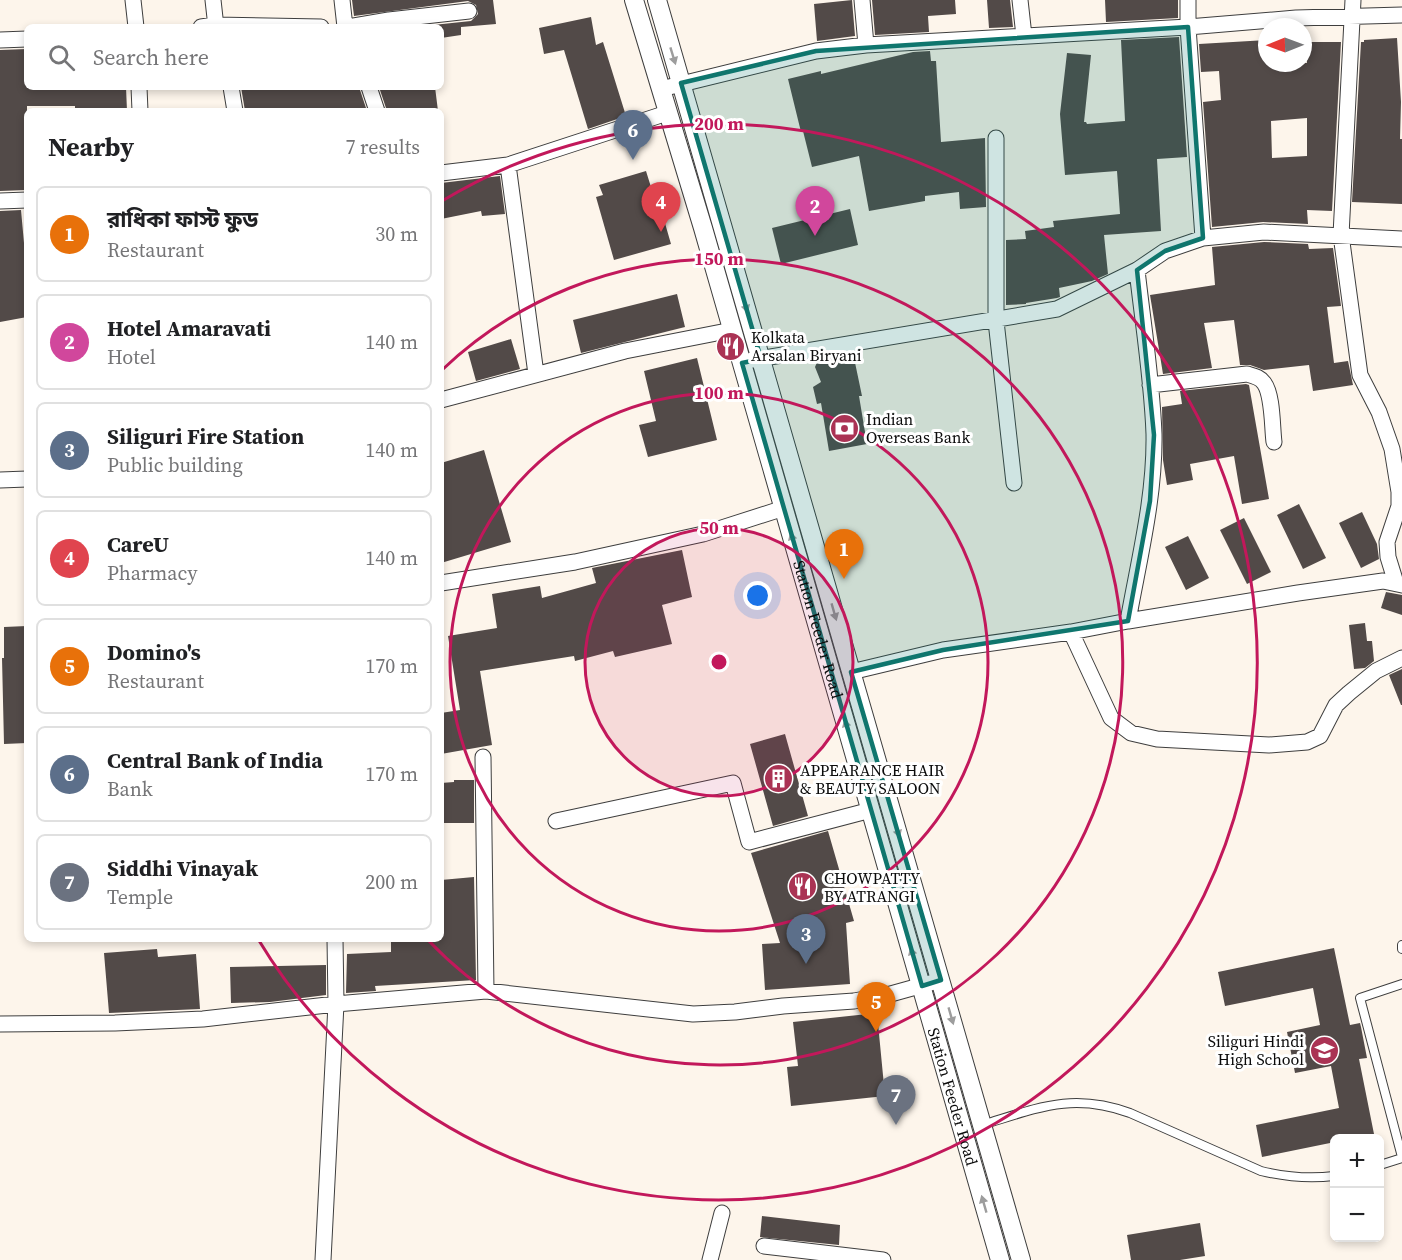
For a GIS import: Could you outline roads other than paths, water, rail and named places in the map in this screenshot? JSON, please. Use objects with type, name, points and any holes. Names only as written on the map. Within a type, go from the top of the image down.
[{"type":"street","points":[[133,0],[136,24]]},
{"type":"street","points":[[211,24],[213,0]]},
{"type":"street","points":[[342,0],[346,24]]},
{"type":"street","name":"Station Feeder Road","points":[[634,0],[742,363],[1000,1260]]},
{"type":"street","name":"Station Feeder Road","points":[[657,0],[1022,1260]]},
{"type":"street","points":[[862,0],[866,45]]},
{"type":"street","points":[[1020,0],[1024,36]]},
{"type":"street","points":[[1188,0],[1203,238]]},
{"type":"street","points":[[1353,0],[1341,235],[1360,375],[1379,412],[1392,450],[1399,492],[1399,506],[1387,542],[1388,557],[1399,584]]},
{"type":"street","points":[[364,24],[469,11]]},
{"type":"street","points":[[661,88],[816,51],[866,45],[1188,27],[1296,18],[1402,15]]},
{"type":"street","points":[[0,40],[24,39]]},
{"type":"street","points":[[139,90],[140,108]]},
{"type":"street","points":[[232,90],[234,108]]},
{"type":"street","points":[[370,90],[376,108]]},
{"type":"street","points":[[444,173],[508,165],[667,113]]},
{"type":"street","points":[[996,138],[996,321],[1014,483]]},
{"type":"street","points":[[508,165],[536,374]]},
{"type":"street","points":[[0,201],[24,200]]},
{"type":"street","points":[[742,363],[1057,309],[1137,270],[1165,251],[1203,238],[1264,232],[1402,239]]},
{"type":"street","points":[[1128,621],[1150,501],[1154,435],[1137,270]]},
{"type":"street","points":[[444,399],[625,351],[732,330]]},
{"type":"street","points":[[1150,385],[1247,374],[1258,377],[1265,384],[1269,397],[1274,442]]},
{"type":"street","points":[[0,480],[24,479]]},
{"type":"street","points":[[444,583],[575,562],[703,534],[784,508]]},
{"type":"street","points":[[851,672],[943,650],[1071,632],[1383,580],[1399,584]]},
{"type":"street","points":[[1071,632],[1111,718],[1131,733],[1158,740],[1269,745],[1307,742],[1320,736],[1336,705],[1349,693],[1376,671],[1402,658]]},
{"type":"street","points":[[483,757],[486,991]]},
{"type":"street","points":[[556,821],[733,783],[749,842],[871,810]]},
{"type":"street","points":[[323,1260],[336,1004],[335,942]]},
{"type":"street","points":[[0,1024],[115,1023],[203,1019],[336,1004],[486,991],[693,1014],[854,1001],[941,980]]},
{"type":"street","points":[[710,1260],[722,1213]]},
{"type":"street","points":[[764,1246],[883,1260]]},
{"type":"lane","points":[[1384,1164],[1402,1157],[1360,998],[1402,984]]},
{"type":"lane","points":[[982,1125],[1067,1102],[1108,1105],[1261,1171],[1284,1176],[1330,1177]]},
{"type":"place","name":"Central Bank of India","points":[[633,160]]},
{"type":"place","name":"CareU","points":[[661,232]]},
{"type":"place","name":"Hotel Amaravati","points":[[815,236]]},
{"type":"place","name":"Kolkata Arsalan Biryani","points":[[730,346]]},
{"type":"place","name":"Indian Overseas Bank","points":[[845,428]]},
{"type":"place","name":"রাধিকা ফাস্ট ফুড","points":[[844,579]]},
{"type":"place","name":"APPEARANCE HAIR & BEAUTY SALOON","points":[[779,779]]},
{"type":"place","name":"CHOWPATTY BY ATRANGI","points":[[803,887]]},
{"type":"place","name":"Siliguri Fire Station","points":[[806,964]]},
{"type":"place","name":"Domino's","points":[[876,1032]]},
{"type":"place","name":"Siliguri Hindi High School","points":[[1325,1050]]},
{"type":"place","name":"Siddhi Vinayak","points":[[896,1125]]}]
